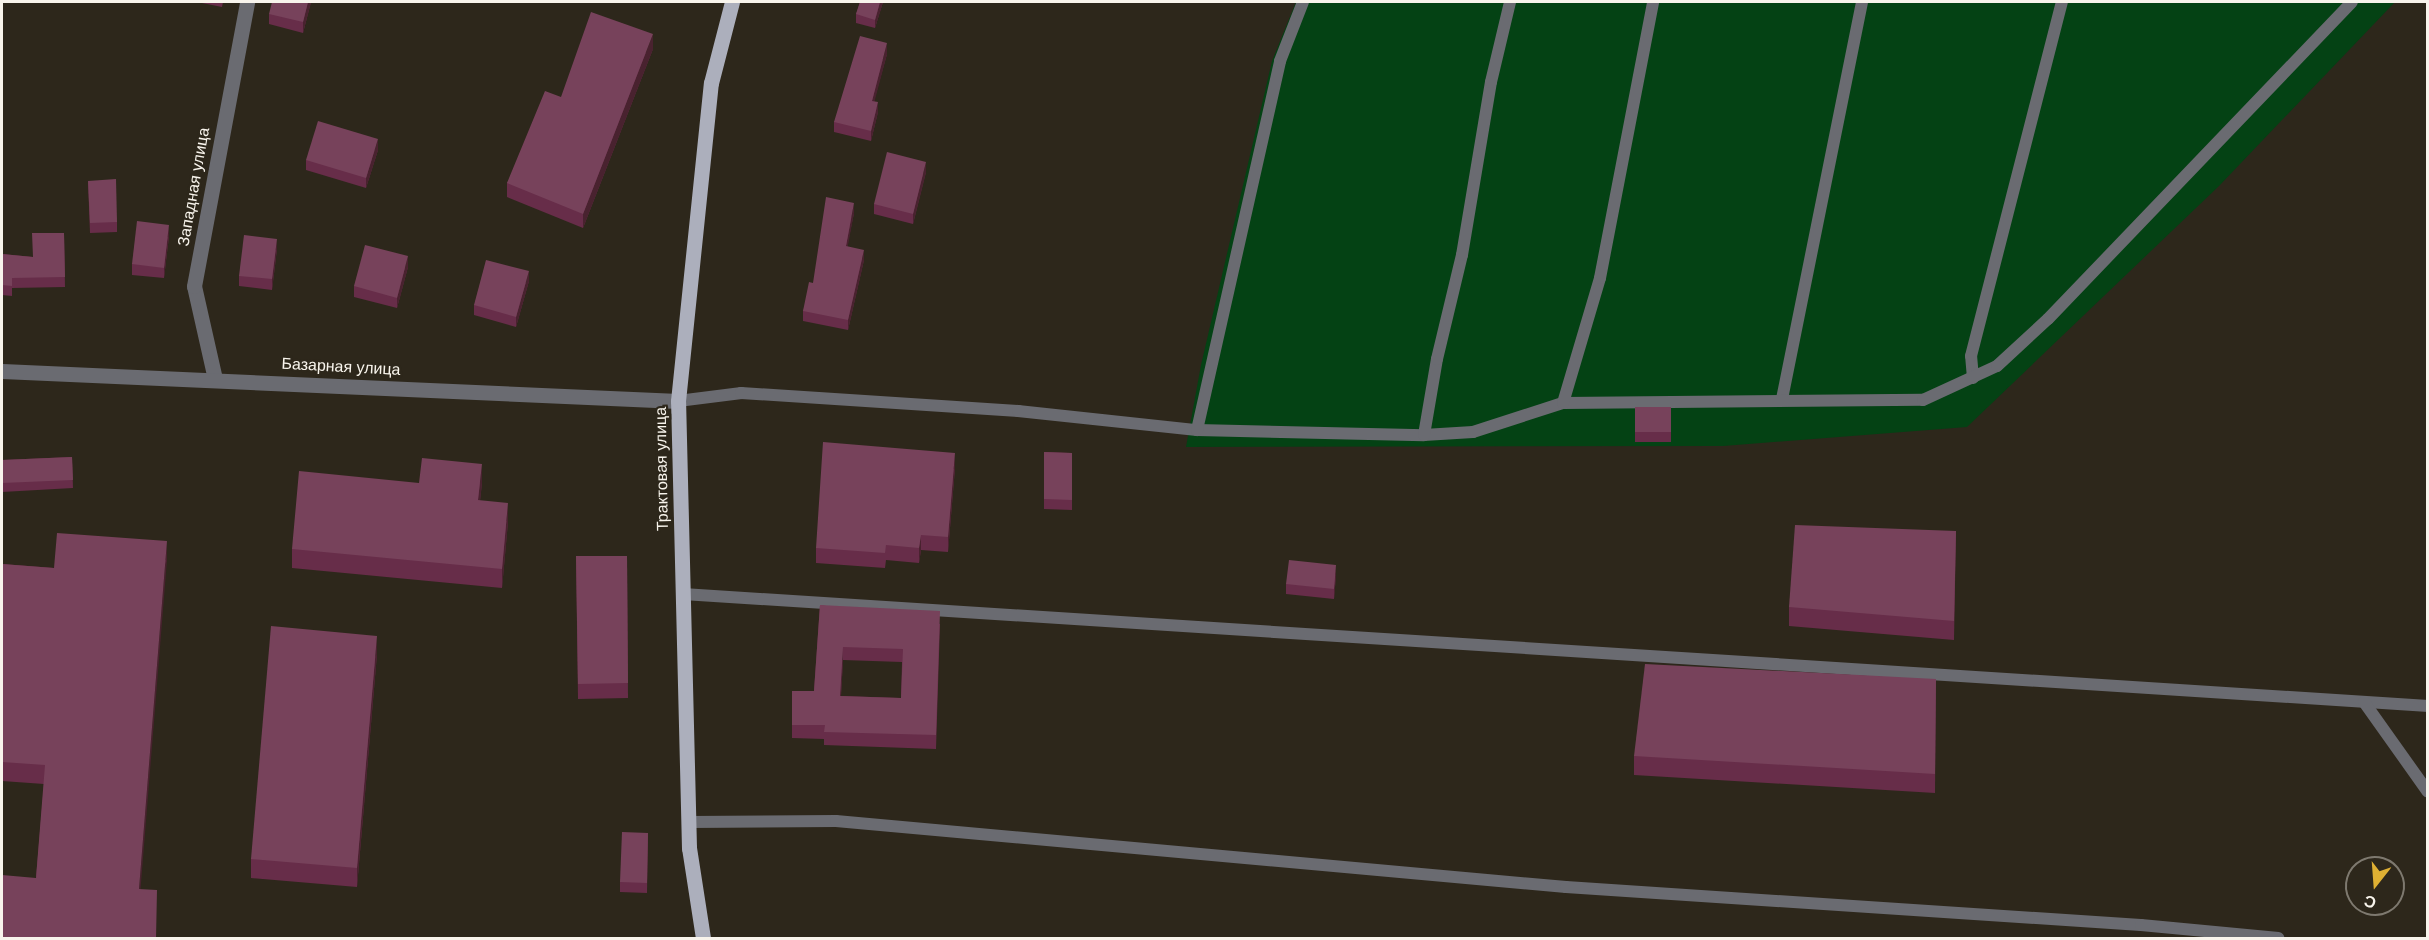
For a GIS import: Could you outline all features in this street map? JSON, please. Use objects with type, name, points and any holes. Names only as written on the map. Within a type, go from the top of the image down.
[{"type":"main road","name":"Трактовая улица","points":[[704,939],[688,822],[678,401],[711,83],[732,2]]},
{"type":"street","name":"Западная улица","points":[[215,379],[194,286],[247,2]]},
{"type":"street","name":"Базарная улица","points":[[2,371],[678,401]]},
{"type":"lane","points":[[1197,430],[1280,61],[1303,2]]},
{"type":"lane","points":[[1424,435],[1437,359],[1462,255],[1491,82],[1510,2]]},
{"type":"lane","points":[[1563,403],[1600,278],[1653,2]]},
{"type":"lane","points":[[1782,399],[1862,2]]},
{"type":"lane","points":[[1973,378],[1971,356],[2062,2]]},
{"type":"lane","points":[[678,401],[741,393],[1018,411],[1197,430],[1424,435],[1473,432],[1563,403],[1782,399],[1923,400],[1997,366],[2048,319],[2352,2]]},
{"type":"lane","points":[[683,594],[2427,706]]},
{"type":"lane","points":[[2364,702],[2427,792]]},
{"type":"lane","points":[[688,822],[836,821],[1566,887],[2140,925],[2278,939]]},
{"type":"green space","points":[[1296,2],[2395,2],[2219,186],[1967,427],[1723,446],[1186,447],[1201,365],[1272,61]]},
{"type":"building","points":[[272,2],[308,2],[303,22],[269,14]]},
{"type":"building","points":[[860,2],[880,2],[875,20],[856,14]]},
{"type":"building","points":[[591,12],[653,34],[583,214],[507,183],[545,91],[561,97]]},
{"type":"building","points":[[860,36],[887,43],[872,101],[878,102],[871,131],[834,122]]},
{"type":"building","points":[[318,121],[378,139],[366,178],[306,160]]},
{"type":"building","points":[[887,152],[926,162],[913,214],[874,204]]},
{"type":"building","points":[[116,179],[117,222],[90,223],[88,181]]},
{"type":"building","points":[[826,197],[854,203],[846,246],[864,250],[848,320],[803,311],[809,282],[813,283]]},
{"type":"building","points":[[137,221],[169,225],[164,268],[132,264]]},
{"type":"building","points":[[32,233],[64,233],[65,277],[12,278],[12,286],[2,285],[2,254],[33,257]]},
{"type":"building","points":[[244,235],[277,239],[272,279],[239,276]]},
{"type":"building","points":[[365,245],[408,256],[397,298],[354,286]]},
{"type":"building","points":[[486,260],[529,271],[516,317],[474,305]]},
{"type":"building","points":[[1635,407],[1671,407],[1671,432],[1635,432]]},
{"type":"building","points":[[823,442],[955,453],[948,537],[921,535],[919,548],[886,545],[885,553],[816,548]]},
{"type":"building","points":[[1044,452],[1072,453],[1072,500],[1044,499]]},
{"type":"building","points":[[72,457],[73,480],[2,483],[2,460]]},
{"type":"building","points":[[422,458],[482,464],[478,500],[508,503],[502,569],[292,549],[299,471],[419,483]]},
{"type":"building","points":[[1795,525],[1956,531],[1954,621],[1789,607]]},
{"type":"building","points":[[57,533],[167,541],[139,889],[157,890],[156,939],[2,939],[2,875],[36,878],[45,765],[2,762],[2,564],[54,568]]},
{"type":"building","points":[[576,556],[627,556],[628,683],[578,684]]},
{"type":"building","points":[[1289,560],[1336,565],[1334,589],[1286,584]]},
{"type":"building","points":[[820,605],[940,611],[936,735],[824,732],[825,725],[792,725],[792,691],[814,691]],"holes":[[[843,647],[903,649],[901,698],[840,696]]]},
{"type":"building","points":[[271,626],[377,636],[357,868],[251,859]]},
{"type":"building","points":[[1645,664],[1936,679],[1935,774],[1634,756]]},
{"type":"building","points":[[622,832],[648,833],[647,883],[620,882]]}]
